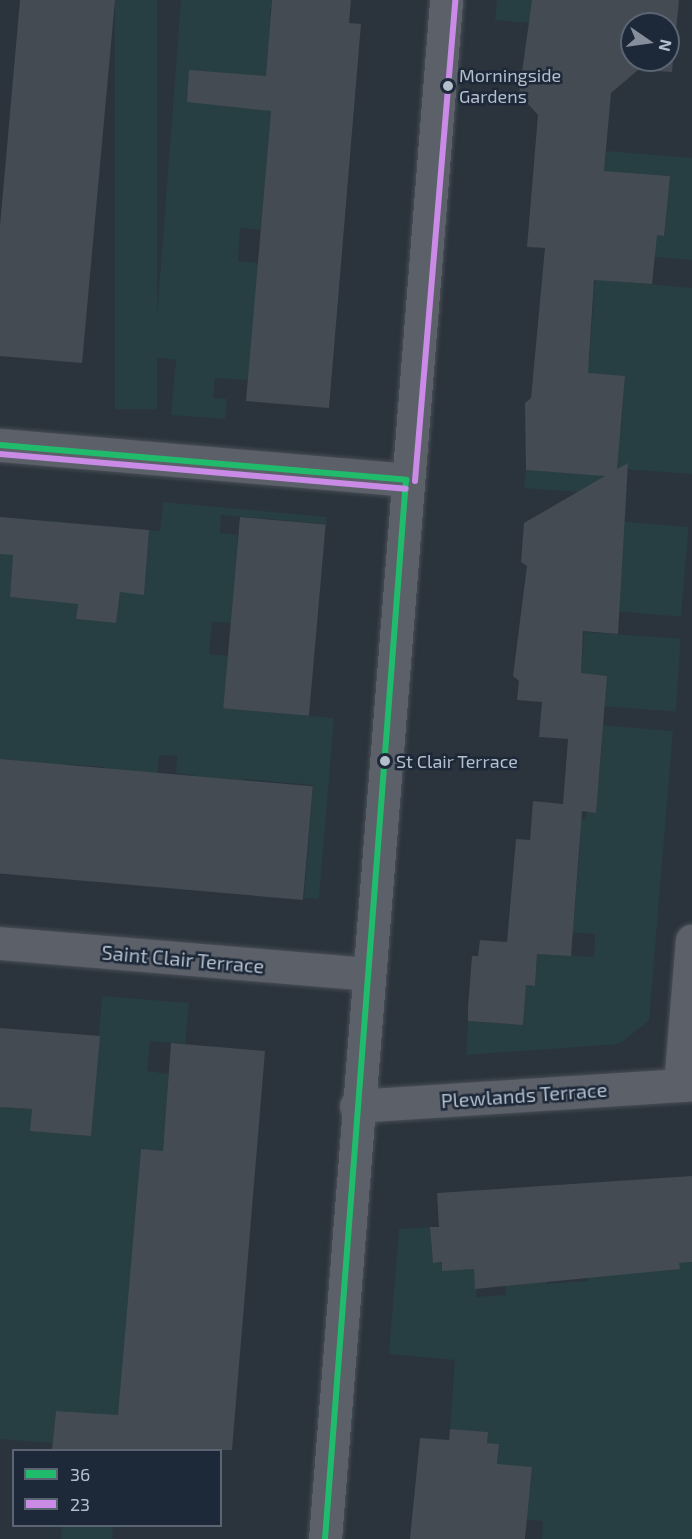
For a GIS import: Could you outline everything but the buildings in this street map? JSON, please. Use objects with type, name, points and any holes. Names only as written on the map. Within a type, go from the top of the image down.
[{"type":"street","points":[[325,1539],[366,974],[446,0]]},
{"type":"street","points":[[0,445],[406,480]]},
{"type":"street","points":[[686,1085],[692,940]]},
{"type":"street","name":"Saint Clair Terrace","points":[[0,943],[366,974]]},
{"type":"street","name":"Plewlands Terrace","points":[[356,1106],[686,1085]]},
{"type":"green space","points":[[115,0],[157,0],[157,409],[115,409]]},
{"type":"green space","points":[[181,0],[272,0],[270,16],[279,17],[261,230],[240,228],[238,261],[258,263],[249,380],[215,378],[213,398],[227,399],[225,419],[171,415],[176,360],[154,357]]},
{"type":"green space","points":[[497,0],[532,0],[529,23],[495,20]]},
{"type":"green space","points":[[606,151],[692,158],[692,260],[616,254],[613,281],[692,288],[692,474],[609,468],[607,494],[524,488],[526,470],[588,474],[621,428],[625,376],[533,380],[534,362],[589,362],[596,264],[544,260],[545,248],[597,252],[637,234],[664,235],[669,176],[604,171]]},
{"type":"green space","points":[[163,502],[327,517],[326,524],[221,515],[220,533],[238,535],[231,623],[212,622],[209,654],[228,656],[224,708],[334,718],[319,899],[304,898],[313,785],[245,779],[193,794],[194,775],[176,773],[177,756],[159,755],[156,790],[102,788],[104,767],[66,764],[13,779],[14,760],[0,759],[0,554],[15,533],[10,597],[43,600],[50,521],[62,522],[56,587],[79,589],[76,619],[116,623],[120,592],[144,594],[149,530],[160,531]]},
{"type":"green space","points":[[618,521],[689,527],[681,617],[610,611]]},
{"type":"green space","points":[[584,632],[681,639],[676,712],[579,705]]},
{"type":"green space","points":[[573,723],[673,731],[649,1021],[619,1044],[466,1055],[468,1021],[523,1025],[526,985],[535,986],[537,953],[594,957],[595,934],[525,929],[574,916],[580,845],[571,844],[559,817],[586,819],[587,812],[596,812],[602,740]]},
{"type":"green space","points":[[102,996],[189,1003],[185,1044],[150,1041],[147,1071],[169,1074],[163,1151],[141,1150],[119,1449],[68,1449],[70,1412],[56,1411],[53,1443],[0,1439],[0,1107],[32,1109],[70,1134],[91,1136]]},
{"type":"green space","points":[[430,1227],[433,1262],[480,1268],[476,1297],[506,1295],[505,1276],[543,1247],[546,1284],[588,1281],[587,1270],[679,1269],[679,1263],[692,1262],[692,1539],[542,1539],[543,1521],[512,1518],[505,1489],[530,1491],[532,1467],[497,1469],[499,1444],[487,1443],[487,1432],[450,1429],[455,1360],[389,1354],[399,1229]]},
{"type":"green space","points":[[62,1527],[113,1527],[112,1538],[118,1539],[61,1539]]},
{"type":"transit line","name":"23","points":[[415,481],[455,1]]},
{"type":"transit line","name":"36","points":[[0,445],[406,480]]},
{"type":"transit line","name":"23","points":[[0,454],[405,489]]},
{"type":"transit line","name":"36","points":[[325,1539],[406,480]]},
{"type":"place","name":"Morningside Gardens","points":[[448,86]]},
{"type":"place","name":"St Clair Terrace","points":[[385,761]]}]
